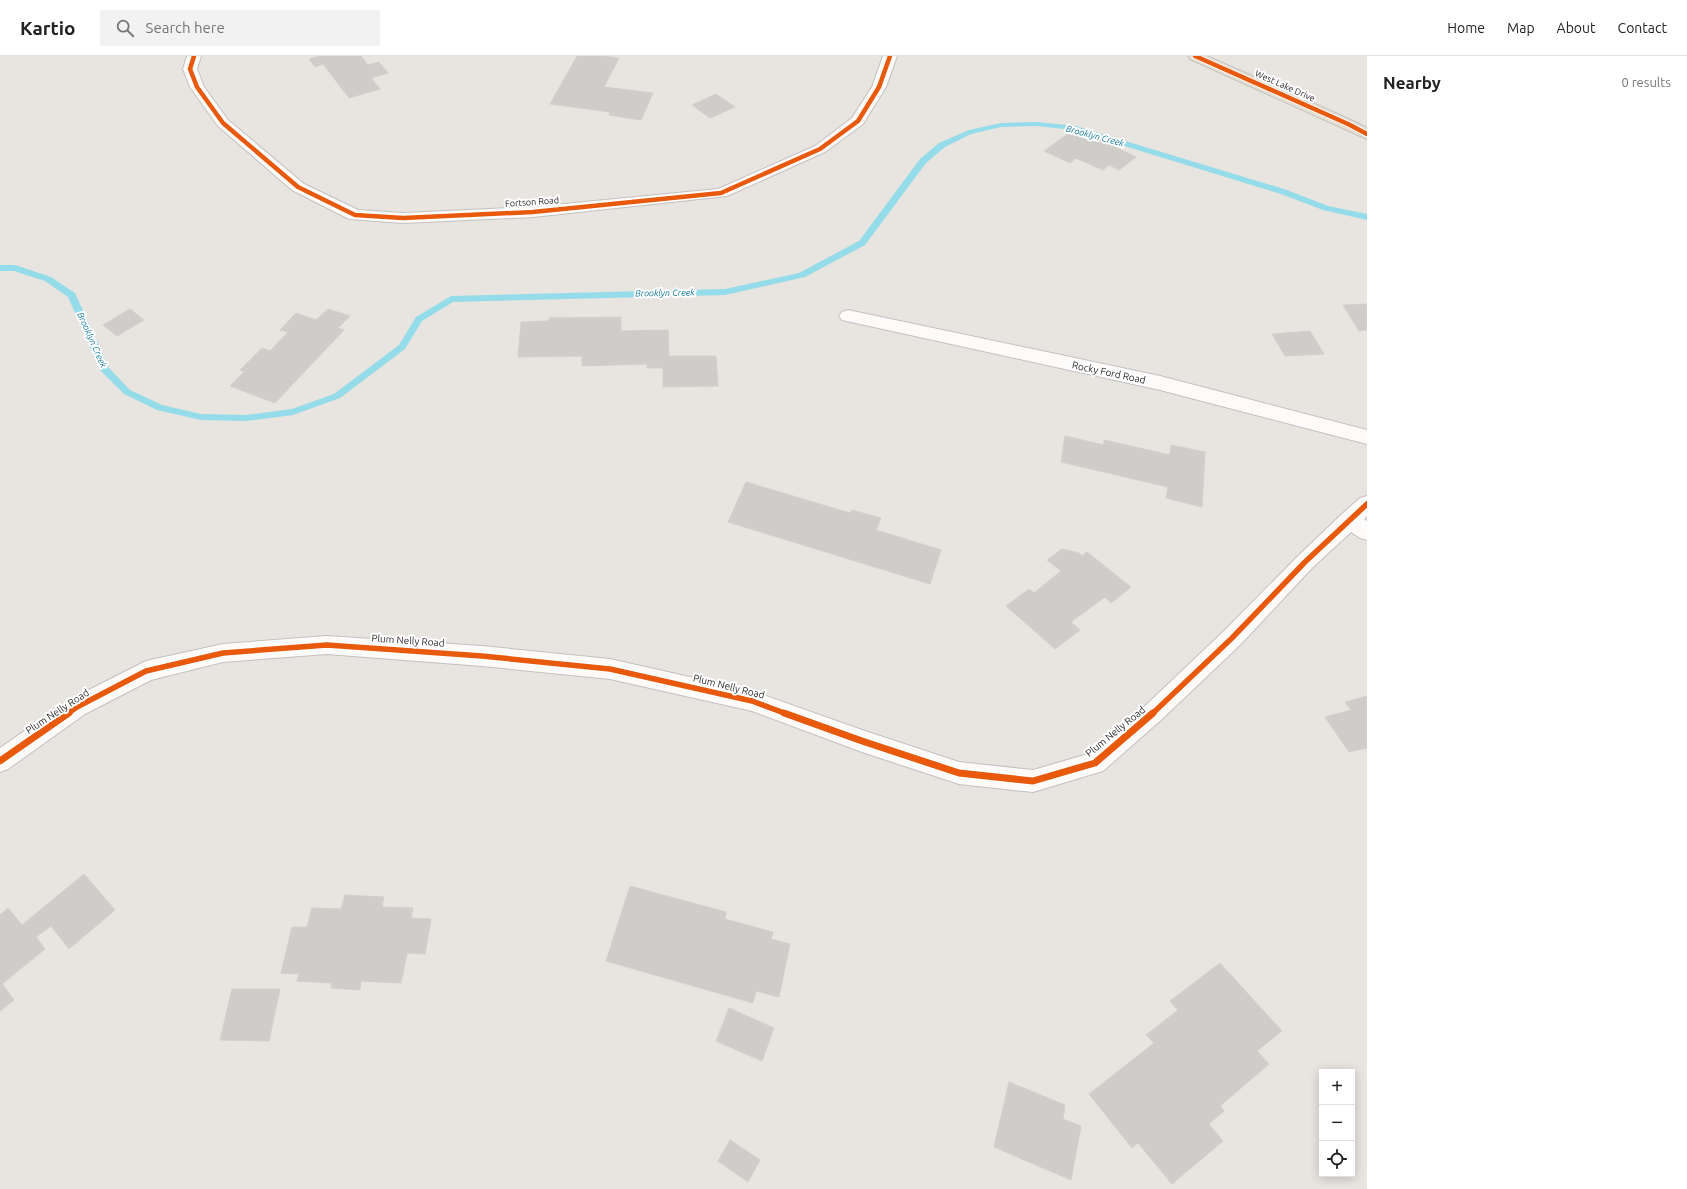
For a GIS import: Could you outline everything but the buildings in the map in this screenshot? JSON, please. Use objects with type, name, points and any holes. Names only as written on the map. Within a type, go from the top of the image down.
[{"type":"main road","name":"West Lake Drive","points":[[1195,56],[1334,117],[1367,134]]},
{"type":"street","name":"Fortson Road","points":[[194,56],[190,69],[197,87],[223,123],[298,187],[355,215],[403,218],[533,212],[721,193],[820,149],[858,121],[879,87],[890,56]]},
{"type":"street","name":"Rocky Ford Road","points":[[848,316],[1160,383],[1367,436]]},
{"type":"street","name":"Plum Nelly Road","points":[[0,761],[77,707],[146,671],[223,653],[326,644],[610,668],[752,701],[862,741],[959,773],[1033,781],[1095,763],[1153,713],[1232,638],[1305,562],[1358,526],[1367,504]]},
{"type":"waterway","name":"Brooklyn Creek","points":[[0,268],[15,268],[48,279],[72,295],[105,370],[127,392],[160,408],[201,417],[246,418],[293,412],[337,396],[402,347],[419,319],[451,299],[725,292],[802,275],[862,243],[923,161],[942,145],[969,132],[1001,125],[1037,124],[1073,128],[1284,192],[1326,208],[1367,217]]},
{"type":"cycle path","points":[[194,56],[190,69],[197,87],[223,123],[298,187],[355,215],[403,218],[533,212],[721,193],[820,149],[858,121],[879,87],[890,56]]},
{"type":"cycle path","points":[[1195,56],[1348,124],[1367,134]]},
{"type":"cycle path","points":[[0,761],[77,707],[146,671],[223,653],[327,645],[482,656],[610,669],[752,701],[862,741],[959,773],[1033,781],[1095,763],[1153,713],[1232,638],[1305,562],[1367,504]]}]
